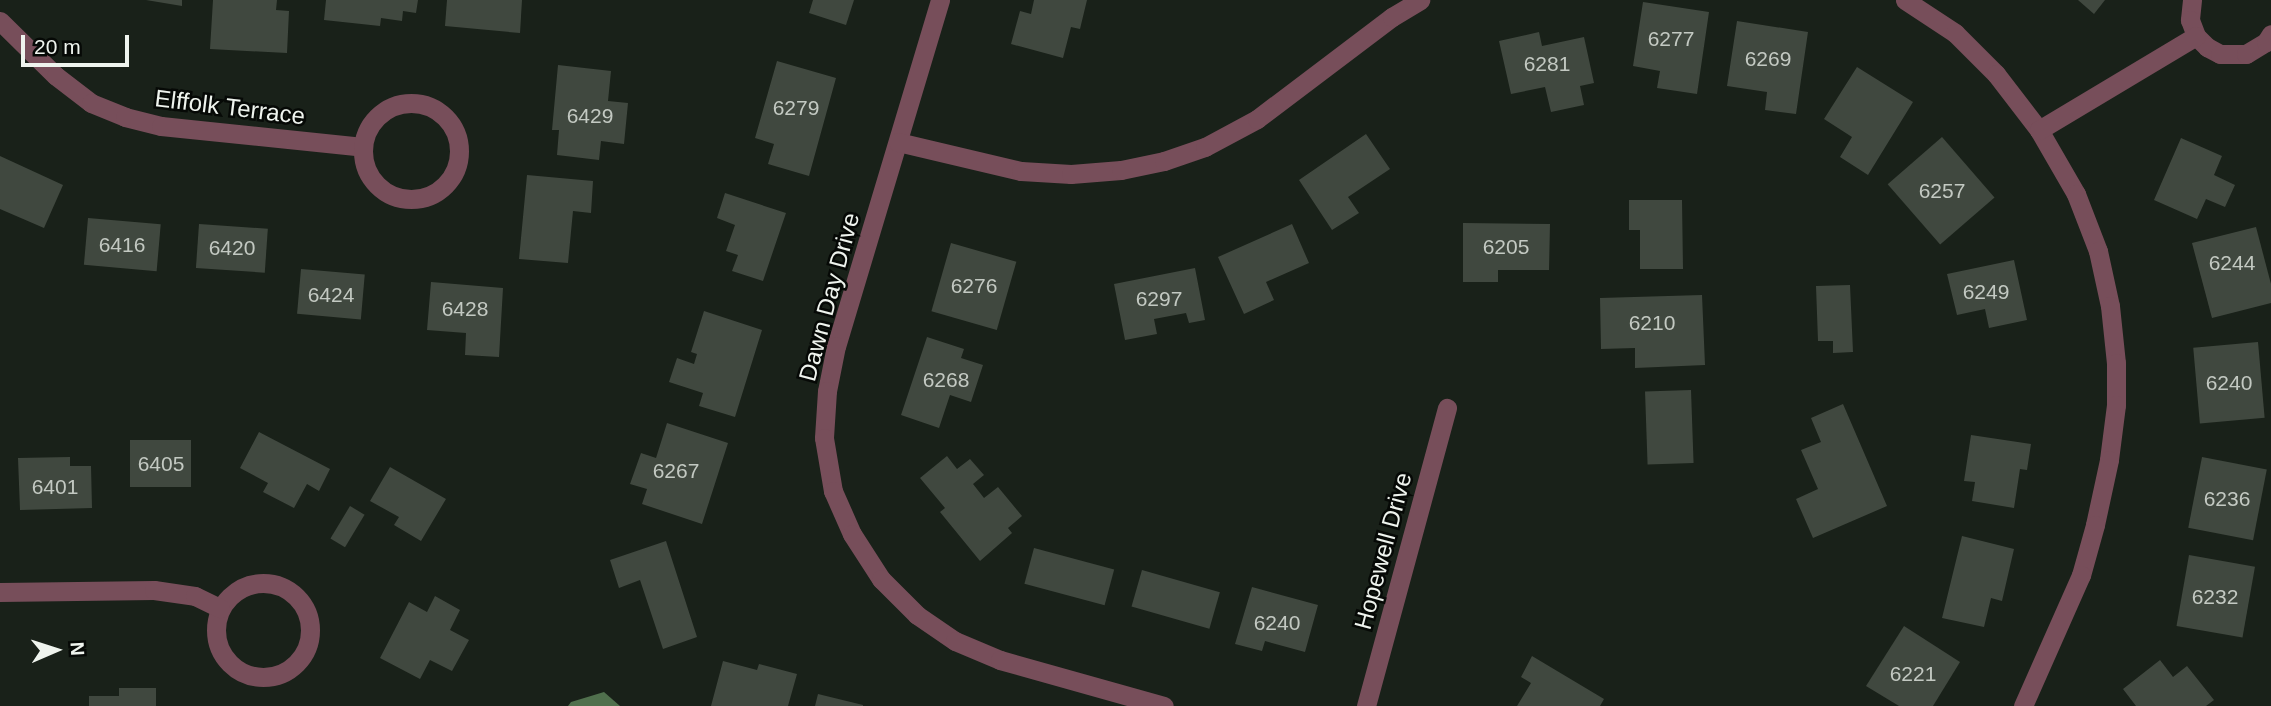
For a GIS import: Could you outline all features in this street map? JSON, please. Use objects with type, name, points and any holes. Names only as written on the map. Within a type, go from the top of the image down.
[{"type":"street","name":"Dawn Day Drive","points":[[940,0],[836,346],[827,391],[824,438],[833,491],[852,534],[881,579],[916,615],[955,641],[1000,660],[1164,706]]},
{"type":"street","points":[[898,142],[1021,171],[1071,174],[1121,170],[1164,161],[1205,147],[1257,119],[1392,17],[1420,0]]},
{"type":"street","points":[[1905,0],[1955,33],[1996,74],[2039,130],[2076,194],[2098,251],[2110,306],[2116,363],[2116,405],[2109,460],[2081,575],[2023,706]]},
{"type":"street","points":[[2192,0],[2190,20],[2196,36],[2207,47],[2232,56],[2246,54],[2266,43],[2271,34]]},
{"type":"street","name":"Elffolk Terrace","points":[[0,21],[56,76],[91,103],[125,117],[161,126],[363,147]]},
{"type":"street","points":[[2039,130],[2196,36]]},
{"type":"street","points":[[404,103],[435,108],[456,132],[459,148],[457,164],[451,178],[440,190],[426,197],[410,199],[395,197],[376,183],[364,163],[363,147],[367,131],[376,118],[404,103]]},
{"type":"street","name":"Hopewell Drive","points":[[1366,706],[1447,408]]},
{"type":"street","points":[[257,582],[286,588],[298,598],[311,626],[303,656],[292,667],[278,675],[262,677],[233,667],[217,640],[216,624],[220,608],[229,596],[242,587],[257,582]]},
{"type":"street","points":[[0,592],[154,590],[195,596],[220,608]]},
{"type":"shaded area","points":[[604,692],[620,706],[568,706],[571,702]]},
{"type":"building","points":[[146,0],[182,0],[182,6]]},
{"type":"building","points":[[213,0],[277,0],[276,10],[289,11],[287,53],[210,49]]},
{"type":"building","points":[[326,0],[418,0],[416,13],[403,11],[402,21],[381,18],[380,26],[324,20]]},
{"type":"building","points":[[447,0],[522,0],[520,33],[445,26]]},
{"type":"building","points":[[813,0],[854,0],[846,25],[809,13]]},
{"type":"building","points":[[1034,0],[1087,0],[1080,29],[1071,27],[1063,58],[1011,44],[1020,11],[1031,14]]},
{"type":"building","points":[[2078,0],[2105,0],[2094,14]]},
{"type":"building","points":[[1643,2],[1709,12],[1697,94],[1657,88],[1660,71],[1633,66]]},
{"type":"building","points":[[1737,21],[1808,32],[1796,114],[1765,110],[1767,92],[1727,86]]},
{"type":"building","points":[[1539,32],[1542,46],[1584,37],[1594,83],[1580,86],[1584,105],[1551,112],[1545,87],[1511,94],[1499,41]]},
{"type":"building","points":[[777,61],[836,78],[809,176],[768,164],[774,144],[755,138]]},
{"type":"building","points":[[558,65],[611,71],[608,101],[628,103],[624,144],[601,141],[599,160],[557,155],[559,130],[552,130]]},
{"type":"building","points":[[1857,67],[1913,102],[1868,175],[1840,157],[1852,137],[1824,119]]},
{"type":"building","points":[[1366,134],[1390,169],[1348,197],[1359,213],[1332,230],[1299,180]]},
{"type":"building","points":[[1942,137],[1994,197],[1940,245],[1888,184]]},
{"type":"building","points":[[2181,138],[2222,156],[2214,175],[2235,185],[2225,207],[2206,199],[2197,219],[2154,200]]},
{"type":"building","points":[[0,156],[63,185],[44,228],[0,209]]},
{"type":"building","points":[[527,175],[593,181],[591,213],[573,211],[568,263],[519,259]]},
{"type":"building","points":[[725,193],[786,213],[763,281],[732,271],[738,255],[726,251],[735,225],[717,218]]},
{"type":"building","points":[[1629,200],[1682,200],[1683,269],[1640,269],[1640,230],[1629,230]]},
{"type":"building","points":[[88,218],[161,224],[157,271],[84,265]]},
{"type":"building","points":[[1463,223],[1550,224],[1549,270],[1498,270],[1498,282],[1463,282]]},
{"type":"building","points":[[199,224],[268,229],[265,273],[196,268]]},
{"type":"building","points":[[1292,224],[1309,263],[1266,282],[1274,300],[1244,314],[1218,257]]},
{"type":"building","points":[[2256,227],[2271,284],[2271,303],[2212,318],[2192,243]]},
{"type":"building","points":[[951,243],[1016,262],[997,330],[931,311]]},
{"type":"building","points":[[2014,260],[2027,320],[1989,328],[1985,309],[1957,315],[1947,274]]},
{"type":"building","points":[[1195,268],[1205,320],[1189,323],[1186,313],[1154,319],[1157,334],[1125,340],[1114,284]]},
{"type":"building","points":[[301,269],[365,275],[361,319],[297,314]]},
{"type":"building","points":[[431,282],[503,288],[499,357],[465,355],[466,333],[427,330]]},
{"type":"building","points":[[1850,285],[1853,352],[1833,353],[1833,341],[1818,341],[1816,286]]},
{"type":"building","points":[[1702,295],[1705,365],[1635,368],[1635,348],[1601,349],[1600,298]]},
{"type":"building","points":[[704,311],[762,330],[735,417],[699,406],[703,393],[669,382],[677,358],[694,364],[697,354],[691,352]]},
{"type":"building","points":[[927,337],[964,349],[961,358],[983,365],[971,402],[950,395],[939,428],[901,415]]},
{"type":"building","points":[[2258,342],[2265,418],[2200,423],[2193,348]]},
{"type":"building","points":[[1691,390],[1694,463],[1648,465],[1645,392]]},
{"type":"building","points":[[1843,404],[1887,506],[1813,538],[1796,499],[1818,489],[1801,450],[1821,442],[1811,418]]},
{"type":"building","points":[[667,423],[728,443],[702,524],[642,504],[647,489],[630,484],[641,453],[656,458]]},
{"type":"building","points":[[259,432],[330,469],[319,491],[307,484],[294,508],[263,492],[268,483],[240,468]]},
{"type":"building","points":[[1971,435],[2031,444],[2027,470],[2020,469],[2014,508],[1972,501],[1975,482],[1964,481]]},
{"type":"building","points":[[130,440],[191,440],[191,487],[130,487]]},
{"type":"building","points":[[947,456],[957,469],[970,459],[984,475],[973,484],[984,498],[998,487],[1022,516],[1008,528],[1012,533],[980,561],[940,512],[945,508],[920,478]]},
{"type":"building","points":[[70,457],[70,466],[91,466],[92,508],[20,510],[18,458]]},
{"type":"building","points":[[2202,457],[2267,470],[2253,540],[2188,528]]},
{"type":"building","points":[[390,467],[446,499],[421,541],[394,525],[399,517],[370,501]]},
{"type":"building","points":[[350,506],[365,515],[345,547],[330,539]]},
{"type":"building","points":[[1962,536],[2014,549],[2002,601],[1991,598],[1984,627],[1942,618]]},
{"type":"building","points":[[666,541],[697,637],[663,649],[640,580],[619,588],[610,560]]},
{"type":"building","points":[[1034,548],[1114,569],[1105,605],[1024,584]]},
{"type":"building","points":[[2189,555],[2255,567],[2242,638],[2176,626]]},
{"type":"building","points":[[1142,570],[1220,592],[1209,629],[1132,607]]},
{"type":"building","points":[[1252,587],[1318,605],[1305,652],[1265,641],[1262,651],[1235,644]]},
{"type":"building","points":[[435,596],[460,610],[450,630],[469,640],[452,671],[430,660],[420,679],[380,658],[409,602],[427,612]]},
{"type":"building","points":[[1904,626],[1960,662],[1933,706],[1899,706],[1866,686]]},
{"type":"building","points":[[1532,656],[1604,699],[1600,706],[1517,706],[1531,683],[1521,677]]},
{"type":"building","points":[[2160,660],[2173,677],[2187,666],[2214,700],[2206,706],[2136,706],[2123,689]]},
{"type":"building","points":[[723,661],[757,670],[759,664],[797,674],[788,706],[711,706]]},
{"type":"building","points":[[119,688],[156,688],[156,706],[89,706],[89,696],[119,696]]},
{"type":"building","points":[[818,694],[863,705],[863,706],[815,706]]}]
